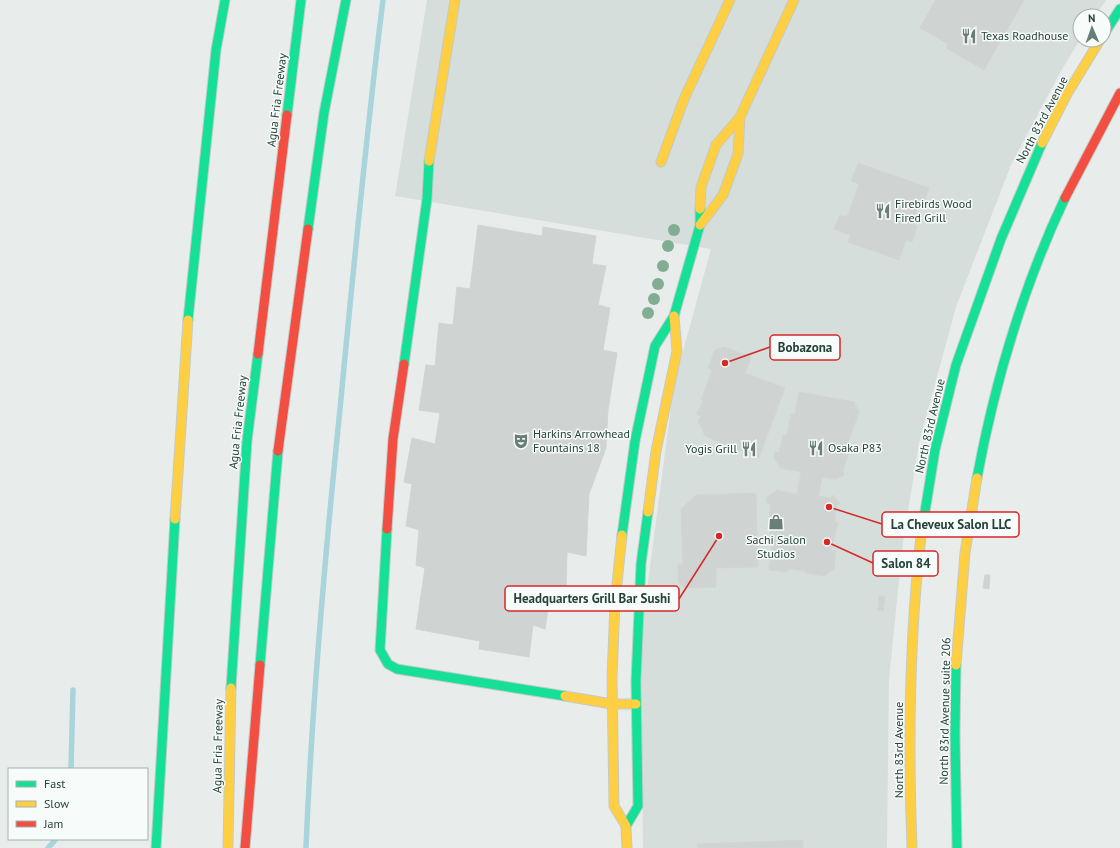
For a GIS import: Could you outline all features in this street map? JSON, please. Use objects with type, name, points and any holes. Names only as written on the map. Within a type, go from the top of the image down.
[{"type":"main road","points":[[156,848],[181,411],[191,284],[216,50],[225,0]]},
{"type":"main road","name":"Agua Fria Freeway","points":[[228,848],[230,708],[247,440],[301,0]]},
{"type":"main road","points":[[245,848],[275,470],[324,113],[346,0]]},
{"type":"main road","points":[[455,0],[428,166],[427,199],[393,439],[380,650],[390,667],[397,669],[612,704],[636,704]]},
{"type":"main road","points":[[661,162],[684,100],[730,0]]},
{"type":"main road","points":[[627,848],[626,826],[614,806],[612,704],[615,603],[630,472],[655,346],[674,316],[700,225],[701,187],[716,145],[740,117],[794,0]]},
{"type":"main road","points":[[215,7],[216,50]]},
{"type":"main road","points":[[1112,22],[1120,9]]},
{"type":"main road","name":"North 83rd Avenue","points":[[912,848],[910,685],[915,595],[925,507],[937,441],[956,365],[1004,228],[1031,165],[1063,104],[1095,48]]},
{"type":"main road","name":"North 83rd Avenue suite 206","points":[[958,848],[954,752],[955,691],[962,574],[978,468],[1001,368],[1019,313],[1054,223],[1120,94]]},
{"type":"main road","points":[[700,225],[723,195],[738,154],[740,117]]},
{"type":"main road","points":[[626,826],[638,806],[636,704],[641,564],[656,451],[677,351],[674,316]]},
{"type":"shaded area","points":[[427,0],[1106,0],[1100,8],[1072,8],[1072,48],[1075,48],[1061,71],[1011,165],[956,307],[919,443],[903,542],[889,679],[887,848],[643,848],[641,635],[674,384],[711,249],[395,196]]},
{"type":"building","name":"Texas Roadhouse","points":[[935,0],[1024,0],[984,70],[946,48],[948,44],[920,28]]},
{"type":"building","name":"Firebirds Wood Fired Grill","points":[[858,163],[929,188],[922,208],[918,207],[912,224],[917,226],[912,242],[906,240],[899,260],[848,242],[850,235],[834,229],[840,215],[847,217],[859,184],[851,181]]},
{"type":"building","name":"Harkins Arrowhead Fountains 18","points":[[478,225],[542,236],[543,227],[596,236],[592,264],[606,266],[598,305],[610,308],[603,350],[617,353],[608,410],[606,448],[589,494],[586,556],[567,552],[566,591],[551,590],[545,629],[533,625],[529,657],[479,649],[480,641],[416,629],[425,568],[416,565],[419,530],[406,526],[412,484],[404,482],[412,438],[435,444],[440,413],[419,410],[426,365],[435,366],[439,323],[453,325],[457,287],[470,289]]},
{"type":"building","points":[[724,347],[751,357],[745,373],[785,388],[759,458],[705,436],[698,421],[701,416],[697,414],[703,401],[701,400],[712,370],[708,368],[715,350]]},
{"type":"building","name":"Osaka P83","points":[[799,392],[854,402],[859,412],[848,443],[852,444],[843,470],[844,475],[836,479],[822,477],[818,499],[797,495],[801,472],[780,468],[774,457],[775,452],[779,453],[783,434],[787,435],[791,414],[795,414]]},
{"type":"building","points":[[777,490],[818,499],[818,496],[830,498],[833,495],[840,503],[836,507],[835,522],[838,522],[831,550],[836,551],[834,569],[824,576],[805,573],[805,571],[788,569],[787,572],[769,570],[772,546],[769,546],[772,524],[768,524],[771,504],[766,503],[767,497]]},
{"type":"building","points":[[756,493],[758,567],[716,568],[716,587],[684,588],[678,582],[678,564],[683,564],[681,509],[696,495]]},
{"type":"building","points":[[985,575],[990,575],[989,589],[983,588]]},
{"type":"building","points":[[879,596],[885,597],[883,611],[878,610]]},
{"type":"building","points":[[803,840],[803,848],[697,848],[697,844]]},
{"type":"waterway","points":[[306,848],[315,683],[329,519],[360,204],[383,0]]},
{"type":"waterway","points":[[71,768],[73,690]]},
{"type":"waterway","points":[[48,848],[55,840]]},
{"type":"traffic: fast","points":[[188,320],[216,50],[225,0]]},
{"type":"traffic: fast","points":[[287,115],[301,0]]},
{"type":"traffic: fast","points":[[308,229],[324,113],[346,0]]},
{"type":"traffic: fast","points":[[1112,22],[1120,9]]},
{"type":"traffic: fast","points":[[921,536],[935,450],[956,365],[1001,239],[1042,143]]},
{"type":"traffic: fast","points":[[404,364],[427,199],[429,161]]},
{"type":"traffic: fast","points":[[977,478],[992,406],[1012,335],[1036,266],[1065,198]]},
{"type":"traffic: fast","points":[[622,535],[635,441],[655,346],[674,316],[700,225],[700,209]]},
{"type":"traffic: fast","points":[[231,688],[247,441],[258,354]]},
{"type":"traffic: fast","points":[[260,665],[278,451]]},
{"type":"traffic: fast","points":[[626,826],[638,806],[636,681],[641,564],[648,512]]},
{"type":"traffic: fast","points":[[156,848],[175,519]]},
{"type":"traffic: fast","points":[[387,529],[380,650],[388,664],[397,669],[565,696]]},
{"type":"traffic: fast","points":[[956,665],[955,735],[957,848]]},
{"type":"traffic: slow","points":[[429,161],[455,0]]},
{"type":"traffic: slow","points":[[661,162],[684,99],[730,0]]},
{"type":"traffic: slow","points":[[700,209],[701,187],[716,145],[740,117],[794,0]]},
{"type":"traffic: slow","points":[[1042,143],[1067,94],[1095,48]]},
{"type":"traffic: slow","points":[[700,225],[723,195],[738,154],[740,117]]},
{"type":"traffic: slow","points":[[648,512],[656,451],[677,351],[674,316]]},
{"type":"traffic: slow","points":[[175,519],[188,320]]},
{"type":"traffic: slow","points":[[956,665],[965,553],[977,478]]},
{"type":"traffic: slow","points":[[622,535],[615,603],[612,678],[614,806],[626,826],[627,848]]},
{"type":"traffic: slow","points":[[912,848],[910,692],[914,614],[921,536]]},
{"type":"traffic: slow","points":[[228,848],[231,688]]},
{"type":"traffic: slow","points":[[565,696],[612,704],[636,704]]},
{"type":"traffic: jam","points":[[1065,198],[1120,93]]},
{"type":"traffic: jam","points":[[258,354],[287,115]]},
{"type":"traffic: jam","points":[[278,451],[308,229]]},
{"type":"traffic: jam","points":[[387,529],[393,439],[404,364]]},
{"type":"traffic: jam","points":[[245,848],[260,665]]},
{"type":"place","name":"Texas Roadhouse","points":[[969,36]]},
{"type":"place","name":"Firebirds Wood Fired Grill","points":[[883,211]]},
{"type":"place","name":"Bobazona","points":[[725,363]]},
{"type":"place","name":"Harkins Arrowhead Fountains 18","points":[[521,441]]},
{"type":"place","name":"Osaka P83","points":[[816,448]]},
{"type":"place","name":"Yogis Grill","points":[[749,449]]},
{"type":"place","name":"La Cheveux Salon LLC","points":[[829,507]]},
{"type":"place","name":"Sachi Salon Studios","points":[[776,522]]},
{"type":"place","name":"Headquarters Grill Bar Sushi","points":[[719,536]]},
{"type":"place","name":"Salon 84","points":[[827,542]]}]
